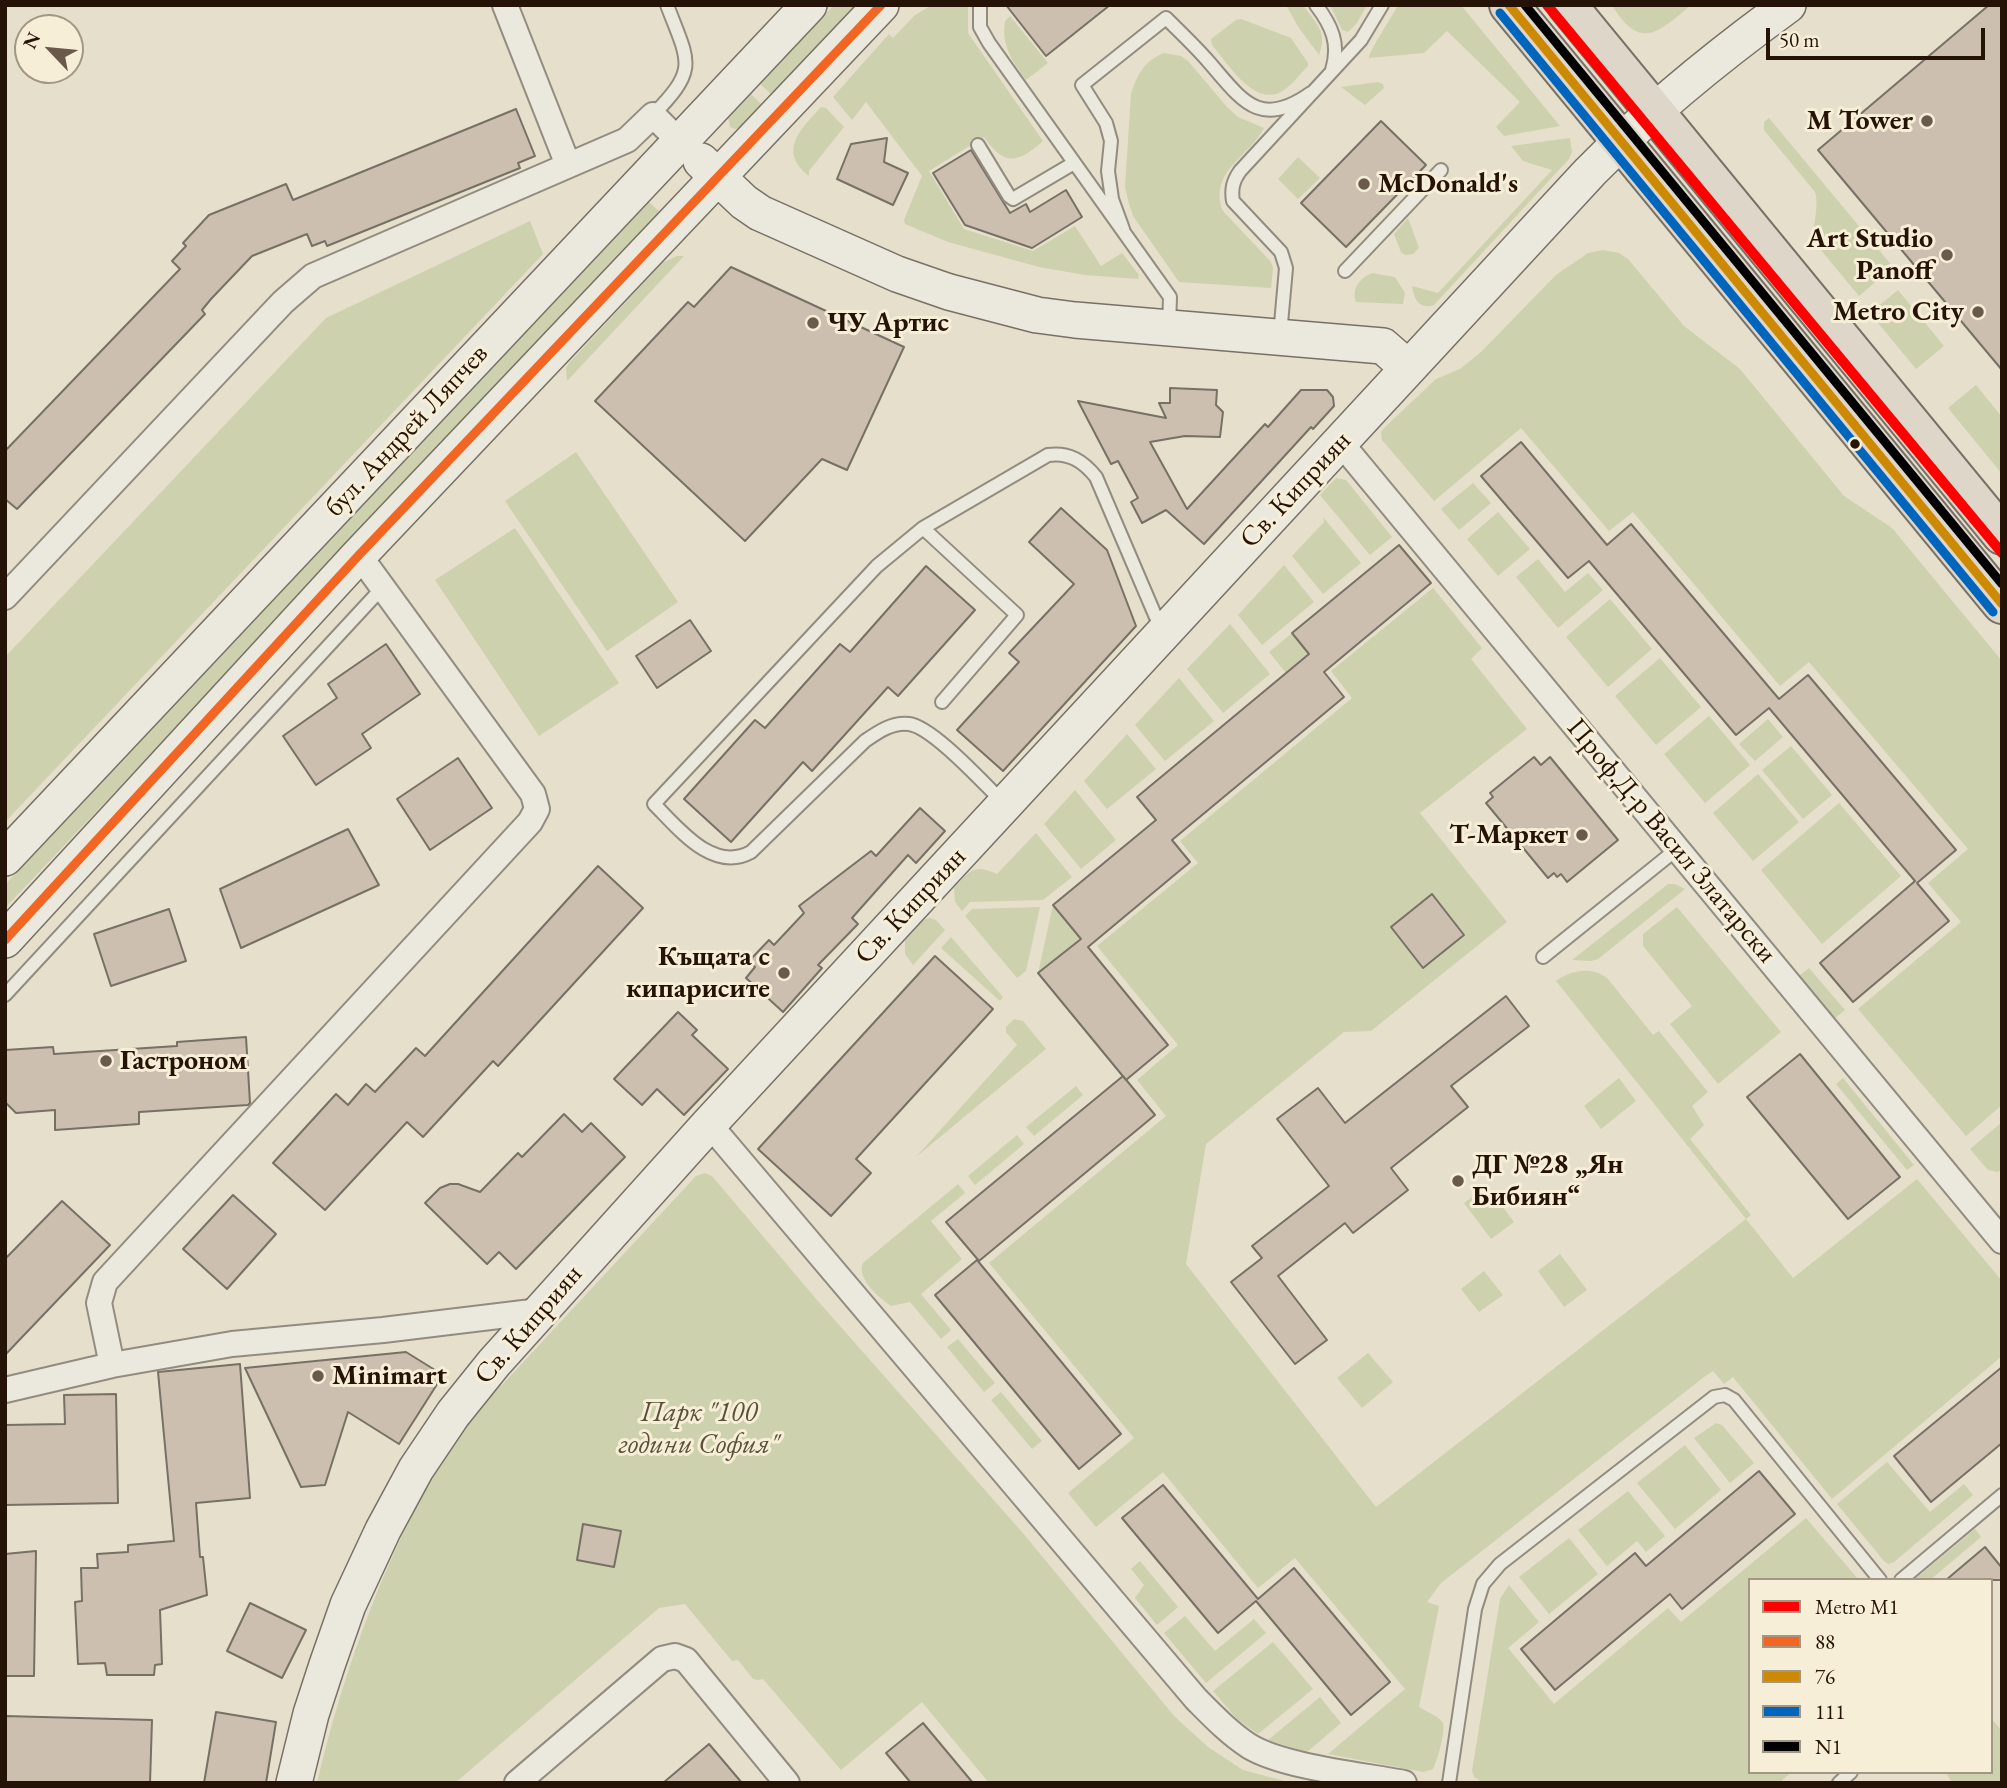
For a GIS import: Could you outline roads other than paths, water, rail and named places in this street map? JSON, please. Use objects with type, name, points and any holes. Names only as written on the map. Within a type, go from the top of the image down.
[{"type":"main road","points":[[1509,5],[2002,604]]},
{"type":"main road","points":[[1567,5],[2002,535]]},
{"type":"street","points":[[505,5],[568,165]]},
{"type":"street","name":"бул. Андрей Ляпчев","points":[[5,858],[809,5]]},
{"type":"street","name":"бул. Андрей Ляпчев","points":[[5,940],[359,555],[881,5]]},
{"type":"street","name":"Св. Киприян","points":[[294,1783],[311,1714],[348,1605],[383,1530],[416,1469],[453,1414],[540,1311],[709,1124],[1408,368],[1620,143],[1654,111],[1788,5]]},
{"type":"street","points":[[5,597],[299,287],[329,268],[626,140],[653,115],[718,178],[760,213],[897,274],[949,292],[1037,315],[1383,346],[1408,368]]},
{"type":"street","name":"Проф.Д-р Васил Златарски","points":[[1340,442],[2002,1241]]},
{"type":"street","points":[[112,1365],[99,1303],[100,1293],[106,1282],[530,822],[537,809],[533,794],[359,555]]},
{"type":"street","points":[[709,1124],[1216,1720],[1252,1748],[1274,1756],[1404,1783]]},
{"type":"street","points":[[5,1390],[112,1365],[232,1344],[383,1330],[540,1311]]},
{"type":"street","points":[[517,1783],[662,1659],[675,1656],[686,1660],[787,1783]]},
{"type":"lane","points":[[653,115],[676,91],[685,74],[686,56],[667,5]]},
{"type":"lane","points":[[980,5],[980,27],[989,43],[1170,297],[1169,328]]},
{"type":"lane","points":[[1316,5],[1336,39],[1336,58],[1332,71]]},
{"type":"lane","points":[[1280,337],[1286,268],[1281,252],[1239,210],[1231,191],[1240,171],[1361,40],[1382,5]]},
{"type":"lane","points":[[1124,229],[1111,189],[1108,171],[1111,141],[1106,123],[1082,85],[1166,18],[1237,95],[1248,103],[1270,110],[1283,110],[1311,93]]},
{"type":"lane","points":[[978,145],[1013,199],[1074,163]]},
{"type":"lane","points":[[1345,271],[1441,170]]},
{"type":"lane","points":[[1005,804],[939,741],[911,724],[894,725],[880,730],[864,741],[751,852],[741,857],[730,859],[715,855],[694,843],[654,804],[877,566],[923,528],[1048,455],[1062,453],[1074,458],[1096,477],[1163,634]]},
{"type":"lane","points":[[923,528],[1017,615],[942,702]]},
{"type":"lane","points":[[5,995],[383,587]]},
{"type":"lane","points":[[1543,957],[1677,849]]},
{"type":"lane","points":[[1449,1783],[1475,1609],[1483,1584],[1500,1564],[1714,1397],[1725,1395],[1734,1400],[1878,1578]]},
{"type":"lane","points":[[1902,1578],[2002,1495]]},
{"type":"metro line","name":"M1","points":[[1547,5],[2002,553]]},
{"type":"place","name":"М Tower","points":[[1927,121]]},
{"type":"place","name":"McDonald's","points":[[1364,184]]},
{"type":"place","name":"Art Studio Panoff","points":[[1947,255]]},
{"type":"place","name":"Metro City","points":[[1978,312]]},
{"type":"place","name":"ЧУ Артис","points":[[813,323]]},
{"type":"place","name":"Т-Маркет","points":[[1582,835]]},
{"type":"place","name":"Къщата с кипарисите","points":[[784,973]]},
{"type":"place","name":"Гастроном","points":[[106,1061]]},
{"type":"place","name":"ДГ №28 „Ян Бибиян“","points":[[1458,1181]]},
{"type":"place","name":"Minimart","points":[[318,1376]]},
{"type":"park label","name":"Парк \"100 години София\"","points":[[699,1429]]}]
